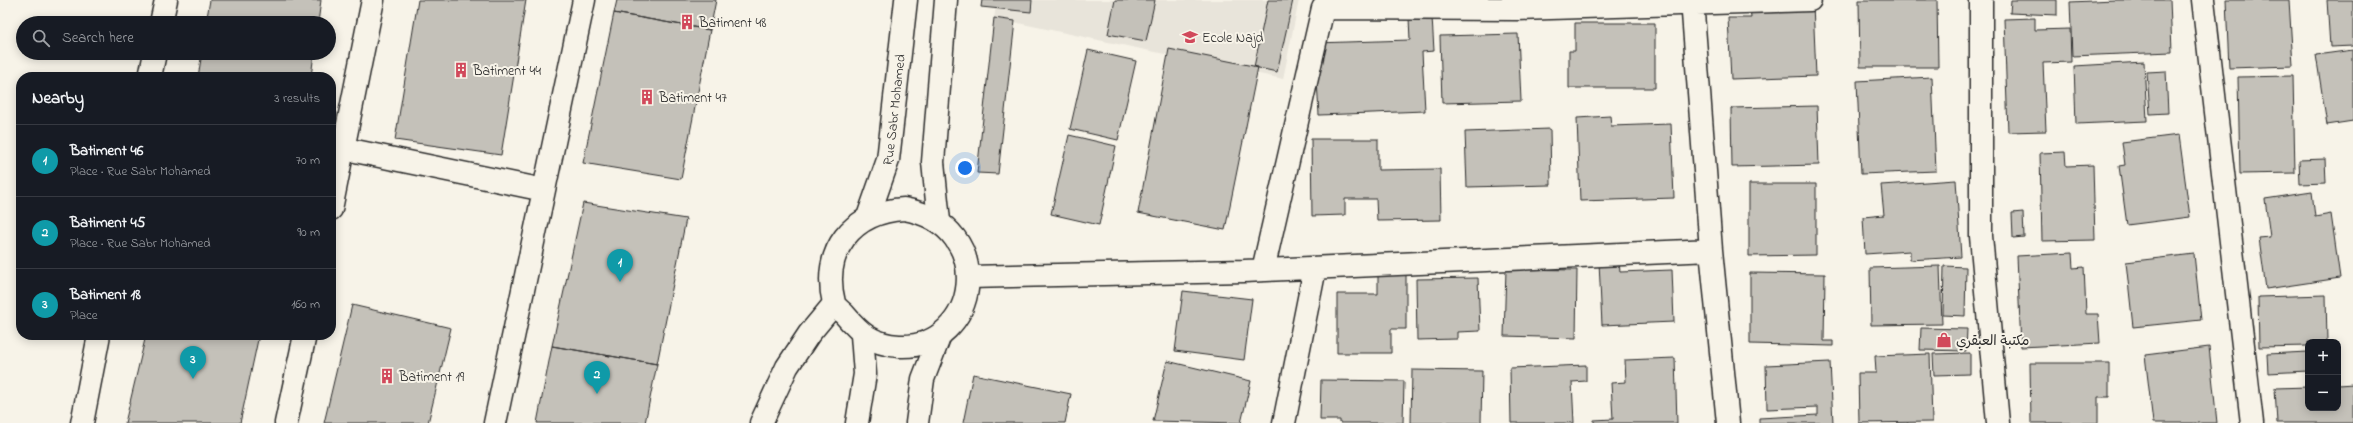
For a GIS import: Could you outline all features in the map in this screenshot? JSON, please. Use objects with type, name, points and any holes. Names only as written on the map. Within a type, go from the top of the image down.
[{"type":"street","points":[[163,16],[166,0]]},
{"type":"street","points":[[336,157],[337,147],[373,0]]},
{"type":"street","points":[[495,423],[584,0]]},
{"type":"street","name":"Rue Sabr Mohamed","points":[[868,217],[888,160],[906,0]]},
{"type":"street","points":[[939,221],[933,162],[946,0]]},
{"type":"street","points":[[1263,270],[1323,8],[1810,0]]},
{"type":"street","points":[[1981,0],[1981,236],[1998,423]]},
{"type":"street","points":[[2203,0],[2252,423]]},
{"type":"street","points":[[1692,2],[1711,250],[1728,423]]},
{"type":"street","points":[[151,72],[154,60]]},
{"type":"street","points":[[337,147],[544,190]]},
{"type":"street","points":[[917,423],[922,379],[940,335],[955,318],[966,299],[969,277],[965,256],[955,236],[939,221],[922,212],[904,209],[886,210],[868,217],[849,231],[837,251],[831,274],[834,304],[862,335],[880,343],[901,346],[921,343],[940,335]]},
{"type":"street","points":[[969,277],[1263,270],[1711,250]]},
{"type":"street","points":[[1284,423],[1315,268]]},
{"type":"street","points":[[761,423],[786,367],[809,334],[834,304]]},
{"type":"street","points":[[857,423],[865,374],[862,335]]},
{"type":"street","points":[[82,423],[98,340]]},
{"type":"street","points":[[286,423],[304,340]]},
{"type":"shaded area","name":"Ecole Najd","points":[[997,0],[1299,0],[1283,79],[994,18]]},
{"type":"building","points":[[210,0],[321,0],[319,16],[207,16]]},
{"type":"building","name":"Batiment 44","points":[[418,0],[526,0],[501,155],[395,140]]},
{"type":"building","name":"Batiment 48","points":[[617,0],[716,0],[710,30],[614,13]]},
{"type":"building","points":[[982,0],[1032,0],[1031,12],[981,7]]},
{"type":"building","points":[[1115,0],[1155,0],[1146,41],[1108,34]]},
{"type":"building","points":[[1268,0],[1293,0],[1277,72],[1254,67]]},
{"type":"building","points":[[1859,0],[1937,0],[1938,67],[1860,67]]},
{"type":"building","points":[[2011,0],[2057,0],[2057,15],[2010,13]]},
{"type":"building","points":[[2170,0],[2172,52],[2072,56],[2070,2]]},
{"type":"building","points":[[2226,0],[2289,0],[2293,66],[2229,68]]},
{"type":"building","points":[[2327,0],[2353,0],[2353,46],[2330,47]]},
{"type":"building","points":[[1813,4],[1816,76],[1731,79],[1728,18],[1751,18],[1750,7]]},
{"type":"building","name":"Batiment 47","points":[[614,13],[710,30],[681,179],[583,163]]},
{"type":"building","points":[[1432,17],[1434,51],[1422,52],[1425,111],[1319,115],[1315,43],[1410,40],[1409,18]]},
{"type":"building","points":[[994,18],[1015,21],[998,174],[977,173]]},
{"type":"building","points":[[2035,18],[2035,30],[2070,29],[2071,62],[2043,63],[2046,131],[2008,132],[2004,19]]},
{"type":"building","points":[[1575,23],[1655,23],[1655,88],[1569,88],[1569,51],[1575,51]]},
{"type":"building","points":[[1518,34],[1521,101],[1442,103],[1440,36]]},
{"type":"building","points":[[1169,49],[1258,67],[1225,230],[1138,213]]},
{"type":"building","points":[[1088,50],[1136,61],[1118,140],[1070,129]]},
{"type":"building","points":[[2353,50],[2353,121],[2327,125],[2316,55]]},
{"type":"building","points":[[201,60],[313,60],[312,72],[199,72]]},
{"type":"building","points":[[2144,62],[2147,121],[2076,124],[2074,66]]},
{"type":"building","points":[[2166,71],[2168,113],[2150,114],[2147,72]]},
{"type":"building","points":[[2293,76],[2295,173],[2240,174],[2238,77]]},
{"type":"building","points":[[1932,77],[1936,171],[1861,174],[1857,81]]},
{"type":"building","points":[[1817,106],[1819,165],[1732,167],[1731,108]]},
{"type":"building","points":[[1610,116],[1611,126],[1671,124],[1674,198],[1580,201],[1577,118]]},
{"type":"building","points":[[1550,129],[1551,185],[1467,187],[1465,132]]},
{"type":"building","points":[[1069,135],[1116,146],[1099,225],[1051,214]]},
{"type":"building","points":[[2179,135],[2190,217],[2127,225],[2119,166],[2125,165],[2122,142]]},
{"type":"building","points":[[1311,139],[1378,139],[1378,170],[1440,169],[1441,220],[1377,221],[1376,199],[1345,199],[1345,215],[1312,216]]},
{"type":"building","points":[[2065,152],[2066,166],[2093,165],[2095,240],[2042,241],[2040,153]]},
{"type":"building","points":[[2325,159],[2326,183],[2300,184],[2299,160]]},
{"type":"building","points":[[1956,180],[1961,257],[1910,260],[1910,251],[1865,254],[1863,217],[1884,215],[1881,185]]},
{"type":"building","points":[[1749,184],[1816,184],[1816,255],[1749,256]]},
{"type":"building","points":[[2312,192],[2315,217],[2331,214],[2340,278],[2266,289],[2259,238],[2270,237],[2265,199]]},
{"type":"building","points":[[583,203],[686,219],[657,364],[552,346]]},
{"type":"building","points":[[2023,212],[2024,237],[2013,238],[2012,213]]},
{"type":"building","points":[[2072,253],[2073,268],[2084,267],[2086,314],[2098,314],[2100,343],[2021,347],[2017,256]]},
{"type":"building","points":[[2194,254],[2201,320],[2133,327],[2126,262]]},
{"type":"building","points":[[1619,261],[1620,272],[1672,270],[1674,322],[1602,325],[1599,262]]},
{"type":"building","points":[[1940,266],[1942,324],[1871,325],[1870,268]]},
{"type":"building","points":[[1944,266],[1966,267],[1965,316],[1943,315]]},
{"type":"building","points":[[1378,268],[1406,268],[1406,329],[1391,329],[1391,353],[1337,353],[1337,294],[1378,294]]},
{"type":"building","points":[[1506,269],[1577,270],[1576,338],[1504,336]]},
{"type":"building","points":[[1750,273],[1825,274],[1824,341],[1833,341],[1833,346],[1750,344]]},
{"type":"building","points":[[1478,278],[1480,331],[1457,332],[1457,339],[1417,340],[1416,279]]},
{"type":"building","points":[[1183,291],[1252,299],[1244,360],[1175,351]]},
{"type":"building","points":[[2326,295],[2327,339],[2305,339],[2305,346],[2259,347],[2258,297]]},
{"type":"building","name":"Batiment 19","points":[[352,305],[451,328],[428,423],[324,423]]},
{"type":"building","name":"مكتبة العبقري","points":[[1921,328],[1967,329],[1966,351],[1920,350]]},
{"type":"building","points":[[145,340],[258,340],[240,423],[125,423]]},
{"type":"building","points":[[552,346],[657,364],[645,423],[537,423]]},
{"type":"building","points":[[2209,347],[2217,423],[2153,423],[2145,355]]},
{"type":"building","points":[[2305,352],[2305,371],[2268,373],[2267,354]]},
{"type":"building","points":[[1970,353],[1970,374],[1934,375],[1933,354]]},
{"type":"building","points":[[1930,354],[1932,422],[1859,423],[1858,373],[1876,373],[1875,356]]},
{"type":"building","points":[[1675,358],[1677,423],[1594,423],[1594,420],[1613,419],[1611,383],[1626,382],[1625,360]]},
{"type":"building","points":[[1167,361],[1251,381],[1241,423],[1153,421]]},
{"type":"building","points":[[1830,362],[1833,423],[1759,423],[1759,418],[1818,415],[1818,407],[1767,409],[1766,365]]},
{"type":"building","points":[[2030,363],[2109,363],[2109,397],[2098,397],[2098,423],[2031,423]]},
{"type":"building","points":[[1586,365],[1586,381],[1572,382],[1574,423],[1511,423],[1510,368]]},
{"type":"building","points":[[1412,370],[1482,371],[1481,423],[1411,423]]},
{"type":"building","points":[[973,374],[1071,394],[1065,423],[963,423]]},
{"type":"building","points":[[1321,380],[1404,381],[1403,423],[1340,423],[1340,420],[1320,420]]},
{"type":"building","points":[[2353,384],[2353,423],[2277,423],[2275,388],[2305,387],[2305,411],[2341,411],[2341,385]]},
{"type":"place","name":"Batiment 48","points":[[687,22]]},
{"type":"place","name":"Ecole Najd","points":[[1190,37]]},
{"type":"place","name":"Batiment 44","points":[[461,70]]},
{"type":"place","name":"Batiment 47","points":[[647,97]]},
{"type":"place","name":"Batiment 46","points":[[620,282]]},
{"type":"place","name":"مكتبة العبقري","points":[[1944,340]]},
{"type":"place","name":"Batiment 19","points":[[387,376]]},
{"type":"place","name":"Batiment 18","points":[[193,379]]},
{"type":"place","name":"Batiment 45","points":[[597,394]]}]
